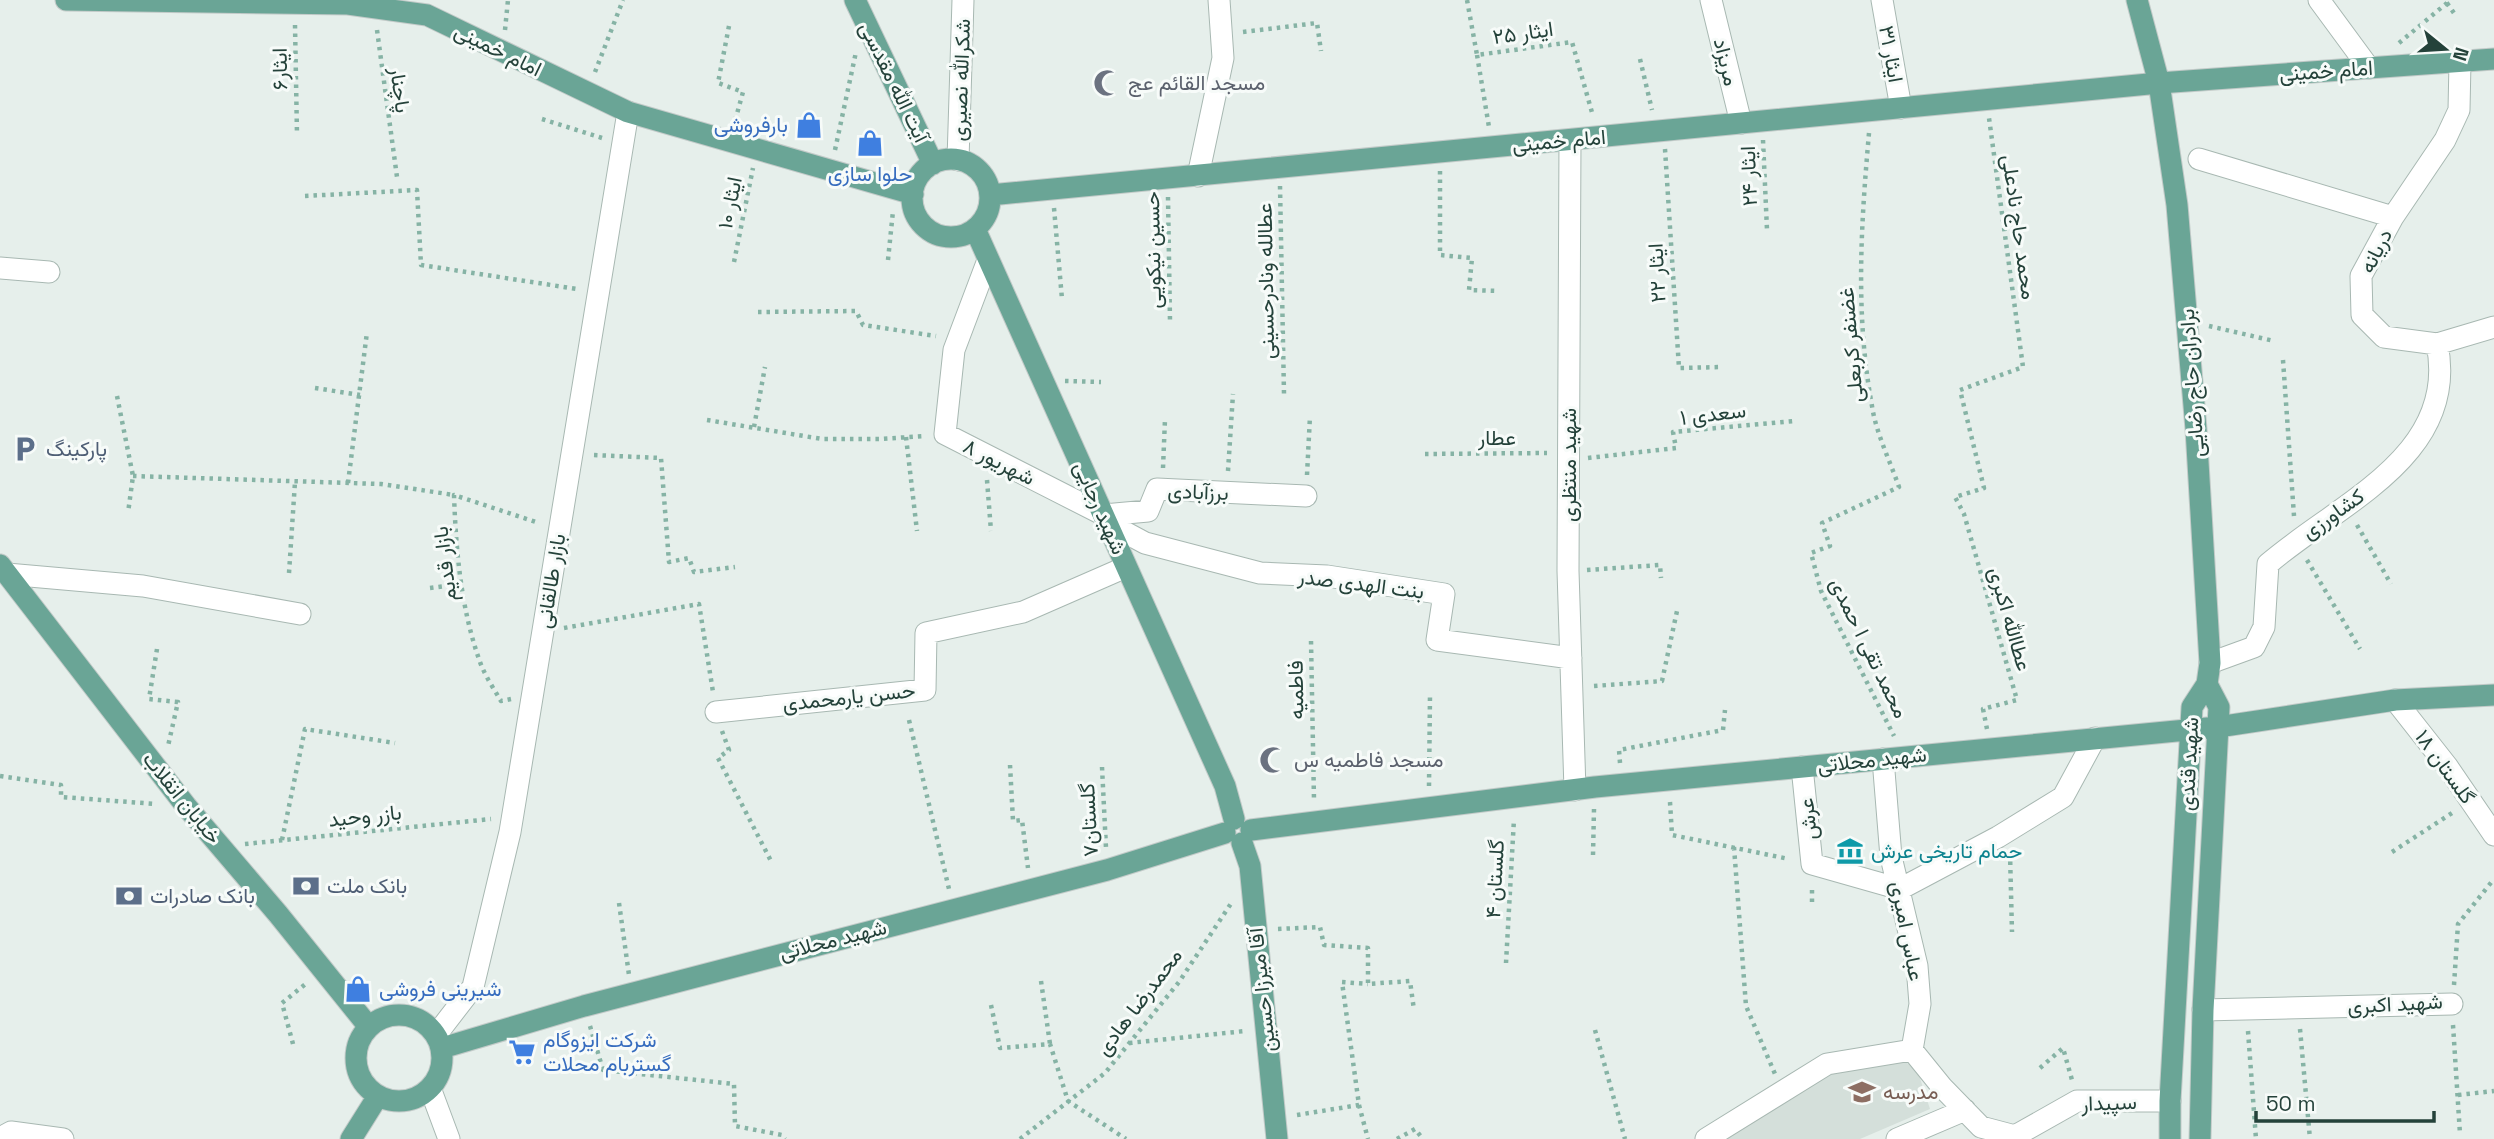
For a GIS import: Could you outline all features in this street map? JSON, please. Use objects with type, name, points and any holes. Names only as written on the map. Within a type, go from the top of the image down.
[{"type":"main road","name":"امام خمینی","points":[[66,0],[410,7],[628,112],[904,192]]},
{"type":"main road","name":"برادران حاج رضایی","points":[[2137,0],[2159,83],[2177,205],[2188,320],[2210,663],[2207,684]]},
{"type":"main road","name":"آیت الله مقدسی","points":[[859,9],[933,164]]},
{"type":"main road","name":"امام خمینی","points":[[990,195],[2159,83],[2494,59]]},
{"type":"main road","points":[[958,160],[981,172],[990,195],[989,208],[984,220],[975,229],[951,237],[938,235],[927,229],[919,219],[904,192],[933,164],[958,160]]},
{"type":"main road","name":"شهید رجایی","points":[[975,229],[1225,786],[1238,831]]},
{"type":"main road","name":"خیابان انقلاب","points":[[4,570],[186,806],[369,1027]]},
{"type":"main road","name":"شهید قندی","points":[[2170,1139],[2192,706],[2207,684],[2219,707],[2203,1010],[2200,1139]]},
{"type":"main road","name":"شهید محلاتی","points":[[439,1042],[1107,870],[1238,831],[1585,788],[2218,727],[2395,700],[2494,695]]},
{"type":"main road","name":"آقا میرزا حسین","points":[[1238,831],[1250,866],[1276,1129]]},
{"type":"main road","points":[[405,1014],[417,1018],[428,1025],[439,1042],[442,1063],[438,1076],[430,1088],[419,1097],[391,1101],[378,1096],[367,1087],[360,1076],[356,1050],[361,1037],[380,1019],[405,1014]]},
{"type":"main road","points":[[351,1139],[378,1096]]},
{"type":"street","name":"شکرالله نصیری","points":[[958,160],[963,0]]},
{"type":"street","points":[[1198,176],[1223,58],[1219,0]]},
{"type":"street","name":"مریزاد","points":[[1711,0],[1752,122]]},
{"type":"street","name":"ایثار ۳۱","points":[[1882,0],[1900,108]]},
{"type":"street","points":[[2319,0],[2369,68]]},
{"type":"street","name":"دریانه","points":[[2460,62],[2459,110],[2445,141],[2393,217],[2361,276],[2362,315],[2384,337],[2437,344],[2494,327]]},
{"type":"street","name":"بازار طالقانی","points":[[439,1042],[473,987],[512,817],[628,112]]},
{"type":"street","name":"شهید منتظری","points":[[1570,140],[1571,658],[1572,687],[1585,788]]},
{"type":"street","points":[[2199,159],[2393,217]]},
{"type":"street","name":"۸ شهریور","points":[[988,260],[954,350],[944,434],[1105,519]]},
{"type":"street","points":[[0,268],[49,272]]},
{"type":"street","name":"کشاورزی","points":[[2210,663],[2254,647],[2264,627],[2268,564],[2295,540],[2389,474],[2416,445],[2436,401],[2441,362],[2437,344]]},
{"type":"street","name":"برزآبادی","points":[[1105,519],[1148,511],[1157,489],[1306,496]]},
{"type":"street","name":"بنت الهدی صدر","points":[[1105,519],[1145,543],[1260,573],[1328,576],[1444,594],[1437,640],[1571,658]]},
{"type":"street","name":"حسن یارمحمدی","points":[[716,712],[925,690],[926,633],[1023,612],[1126,567]]},
{"type":"street","points":[[4,570],[143,586],[300,614]]},
{"type":"street","name":"گلستان ۱۸","points":[[2395,700],[2447,766],[2494,835]]},
{"type":"street","points":[[1900,889],[2009,831],[2063,797],[2095,738]]},
{"type":"street","name":"عباس امیری","points":[[1883,759],[1891,858],[1917,966],[1920,1004],[1912,1051]]},
{"type":"street","name":"عرش","points":[[1802,767],[1812,864],[1900,889]]},
{"type":"street","name":"شهید اکبری","points":[[2203,1010],[2452,1004]]},
{"type":"street","points":[[1706,1139],[1827,1064],[1912,1051],[1981,1127],[2015,1138]]},
{"type":"street","points":[[430,1088],[449,1139]]},
{"type":"street","name":"سپیدار","points":[[2015,1138],[2077,1101],[2170,1101]]},
{"type":"street","points":[[1897,1139],[1965,1110]]},
{"type":"street","points":[[0,1138],[11,1132],[63,1139]]},
{"type":"path","points":[[587,93],[623,0]]},
{"type":"path","name":"ایثار ۲۵","points":[[1467,0],[1477,55],[1572,42],[1599,137]]},
{"type":"path","points":[[2398,44],[2446,2],[2456,16]]},
{"type":"path","name":"ایثار۶","points":[[295,4],[297,135]]},
{"type":"path","name":"پاچنار","points":[[375,8],[397,177]]},
{"type":"path","points":[[831,171],[859,9]]},
{"type":"path","points":[[1221,35],[1317,23],[1321,51]]},
{"type":"path","points":[[729,26],[718,83],[743,92],[729,142]]},
{"type":"path","points":[[1477,55],[1493,147]]},
{"type":"path","points":[[1640,58],[1660,131]]},
{"type":"path","name":"محمد حاج نادعلی","points":[[1964,514],[1955,497],[1984,488],[1960,390],[2023,367],[1986,100]]},
{"type":"path","name":"غضنفر کربعلی","points":[[1822,523],[1899,487],[1872,408],[1860,310],[1860,236],[1871,111]]},
{"type":"path","points":[[542,119],[623,145]]},
{"type":"path","name":"ایثار ۲۴","points":[[1752,122],[1767,230]]},
{"type":"path","name":"ایثار ۲۲","points":[[1660,131],[1679,368],[1723,367]]},
{"type":"path","name":"ایثار ۱۰","points":[[734,262],[756,149]]},
{"type":"path","points":[[1440,152],[1440,255],[1472,258],[1469,290],[1498,291]]},
{"type":"path","name":"عطالله ونادرحسینی","points":[[1280,168],[1283,394]]},
{"type":"path","name":"حسین نیکویی","points":[[1168,178],[1170,321]]},
{"type":"path","points":[[305,196],[417,190],[421,265],[599,292]]},
{"type":"path","points":[[1052,190],[1062,299]]},
{"type":"path","points":[[888,260],[904,192]]},
{"type":"path","points":[[758,312],[856,311],[863,325],[958,339]]},
{"type":"path","points":[[2188,320],[2274,341]]},
{"type":"path","points":[[348,483],[368,332]]},
{"type":"path","points":[[2283,360],[2295,540],[2360,649]]},
{"type":"path","points":[[754,427],[765,367]]},
{"type":"path","points":[[1043,380],[1101,382]]},
{"type":"path","points":[[315,388],[360,395]]},
{"type":"path","points":[[1227,493],[1233,394]]},
{"type":"path","points":[[117,396],[133,476],[128,513]]},
{"type":"path","points":[[1306,496],[1310,416]]},
{"type":"path","points":[[1163,489],[1165,419]]},
{"type":"path","points":[[707,420],[822,439],[944,434]]},
{"type":"path","name":"سعدی ۱","points":[[1569,457],[1676,448],[1673,432],[1794,421]]},
{"type":"path","points":[[906,437],[917,531]]},
{"type":"path","points":[[572,454],[661,457],[669,562],[689,558],[694,572],[735,567]]},
{"type":"path","points":[[985,454],[991,531]]},
{"type":"path","name":"عطار","points":[[1425,454],[1569,457]]},
{"type":"path","points":[[133,476],[381,484],[454,495]]},
{"type":"path","points":[[289,573],[295,482]]},
{"type":"path","name":"بازار قدیم","points":[[533,696],[501,701],[481,664],[461,584],[454,495],[527,519],[560,526]]},
{"type":"path","points":[[2347,506],[2391,584]]},
{"type":"path","name":"عطاالله اکبری","points":[[1964,514],[2017,700],[1983,709],[1992,748]]},
{"type":"path","name":"محمد تقی ا حمدی","points":[[1822,523],[1830,546],[1811,553],[1821,591],[1905,757]]},
{"type":"path","points":[[1569,571],[1660,565],[1661,578]]},
{"type":"path","points":[[430,588],[461,584]]},
{"type":"path","points":[[543,632],[699,604],[716,712],[729,750],[718,758],[772,863]]},
{"type":"path","points":[[1572,687],[1662,681],[1677,611]]},
{"type":"path","name":"فاطمیه","points":[[1311,641],[1315,822]]},
{"type":"path","points":[[157,649],[149,698],[178,702],[162,774]]},
{"type":"path","points":[[1428,808],[1430,695]]},
{"type":"path","points":[[1622,785],[1619,750],[1723,730],[1725,710]]},
{"type":"path","points":[[909,720],[954,910]]},
{"type":"path","points":[[282,840],[305,729],[395,743]]},
{"type":"path","points":[[1010,765],[1013,821],[1022,820],[1030,890]]},
{"type":"path","name":"گلستان۷","points":[[1102,767],[1107,870]]},
{"type":"path","points":[[0,776],[61,785],[61,796],[186,806]]},
{"type":"path","points":[[1668,780],[1672,835],[1812,864]]},
{"type":"path","points":[[1585,788],[1592,855]]},
{"type":"path","name":"گلستان ۴","points":[[1506,963],[1515,797]]},
{"type":"path","points":[[2392,852],[2471,801]]},
{"type":"path","name":"بازر وحید","points":[[221,847],[512,817]]},
{"type":"path","points":[[2009,831],[2012,932]]},
{"type":"path","points":[[1734,847],[1746,1006],[1782,1091]]},
{"type":"path","name":"شهید اکبری","points":[[2452,1004],[2458,924],[2494,879]]},
{"type":"path","name":"محمدرضا هادی","points":[[1020,1139],[1105,1073],[1179,982],[1206,936],[1231,902],[1235,890]]},
{"type":"path","points":[[619,903],[632,993]]},
{"type":"path","points":[[1256,930],[1320,928],[1324,945],[1368,948],[1368,984]]},
{"type":"path","points":[[293,1044],[282,1003],[322,970]]},
{"type":"path","points":[[1041,981],[1050,1044],[1068,1101],[1126,1139]]},
{"type":"path","points":[[1368,1139],[1359,1105],[1342,982],[1368,984],[1410,981],[1414,1010]]},
{"type":"path","points":[[2452,1004],[2460,1134]]},
{"type":"path","points":[[990,1005],[1000,1048],[1050,1044]]},
{"type":"path","points":[[584,1006],[603,1070],[734,1084],[735,1126],[782,1135],[785,1139]]},
{"type":"path","points":[[2298,1007],[2310,1139]]},
{"type":"path","points":[[2246,1009],[2256,1139]]},
{"type":"path","points":[[1129,1043],[1266,1029]]},
{"type":"path","points":[[1595,1030],[1625,1139]]},
{"type":"path","points":[[2040,1068],[2063,1048],[2077,1101]]},
{"type":"path","points":[[2458,1095],[2494,1091]]},
{"type":"path","points":[[1276,1129],[1359,1105]]},
{"type":"path","points":[[1396,1139],[1415,1129],[1423,1139]]},
{"type":"shaded area","name":"مدرسه","points":[[1897,1057],[1917,1069],[1930,1109],[1860,1139],[1724,1139],[1827,1074]]},
{"type":"place","name":"مسجد القائم عج","points":[[1107,83]]},
{"type":"place","name":"بارفروشی","points":[[809,125]]},
{"type":"place","name":"حلوا سازی","points":[[870,143]]},
{"type":"place","name":"پارکینگ","points":[[25,449]]},
{"type":"place","name":"مسجد فاطمیه س","points":[[1273,760]]},
{"type":"place","name":"حمام تاریخی عرش","points":[[1850,851]]},
{"type":"place","name":"بانک ملت","points":[[306,886]]},
{"type":"place","name":"بانک صادرات","points":[[129,896]]},
{"type":"place","name":"شیرینی فروشی","points":[[358,989]]},
{"type":"place","name":"شرکت ایزوگام گستربام محلات","points":[[522,1052]]},
{"type":"place","name":"مدرسه","points":[[1862,1092]]}]
